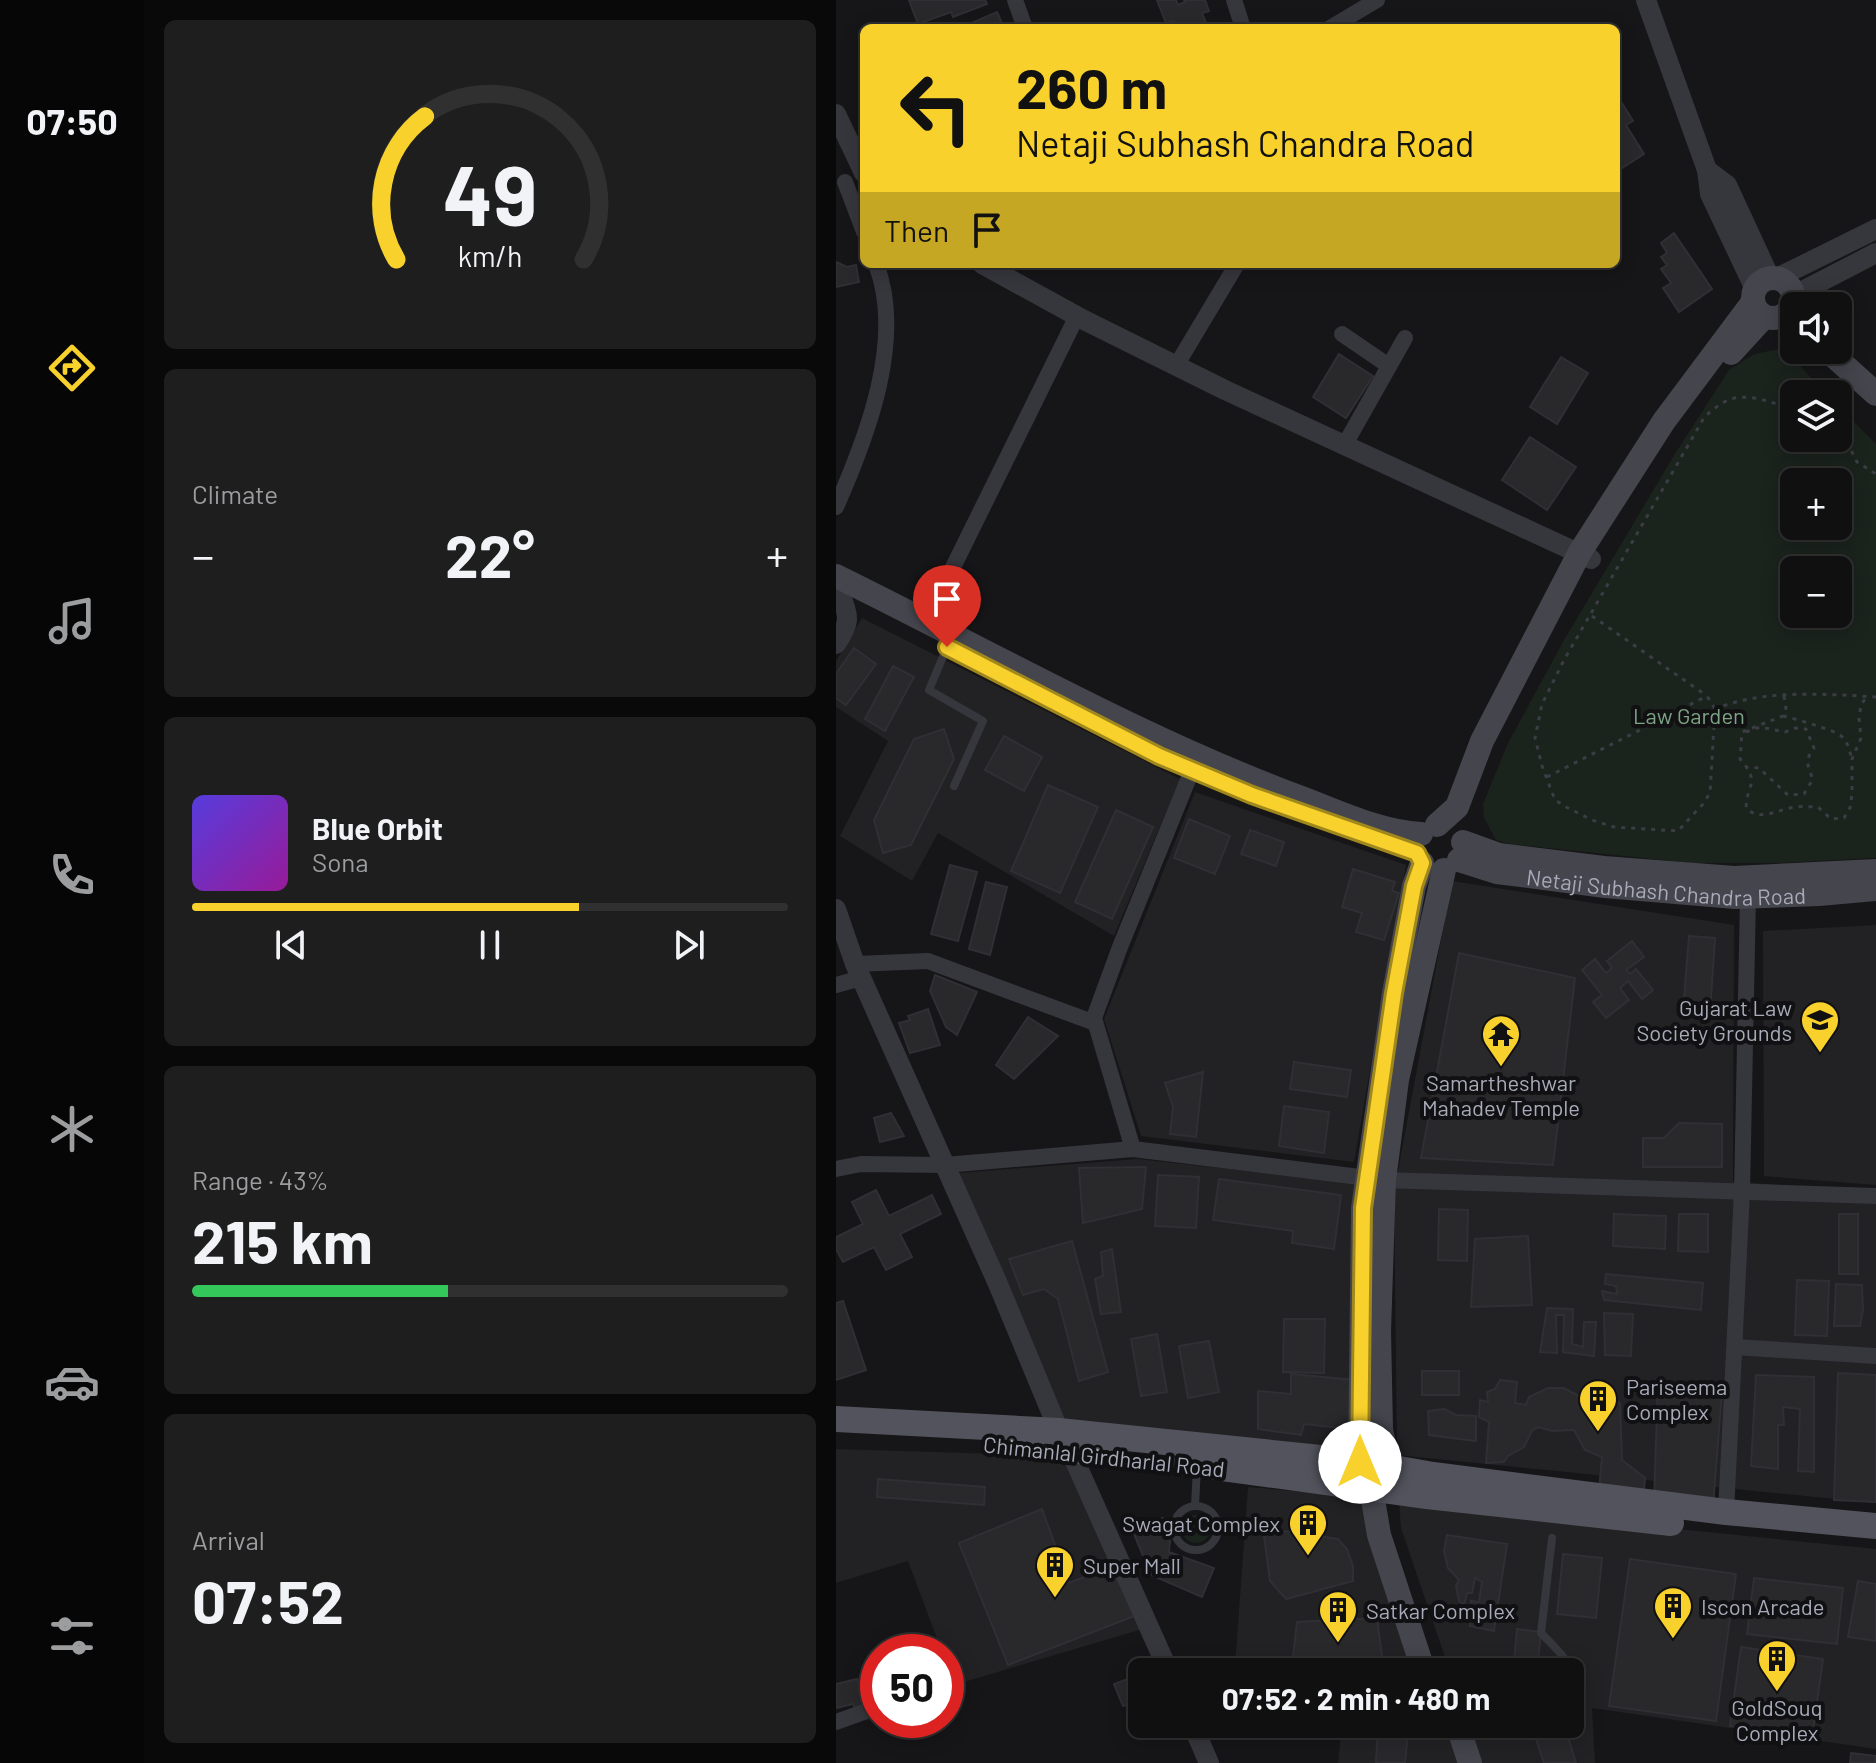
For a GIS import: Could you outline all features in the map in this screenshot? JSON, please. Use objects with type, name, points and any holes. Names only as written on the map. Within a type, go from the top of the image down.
[{"type":"main road","points":[[1360,1462],[1363,1208],[1376,1178],[1397,1080],[1440,847],[1488,727],[1664,421],[1774,299]]},
{"type":"main road","points":[[1843,364],[1876,394]]},
{"type":"main road","name":"Netaji Subhash Chandra Road","points":[[837,587],[927,620],[1165,743],[1323,806],[1404,833],[1497,872],[1605,886],[1748,897],[1876,889]]},
{"type":"main road","name":"Netaji Subhash Chandra Road","points":[[837,587],[1159,756],[1318,820],[1440,847],[1604,868],[1734,878],[1876,871]]},
{"type":"main road","points":[[1376,1178],[1382,1481],[1379,1535],[1419,1658]]},
{"type":"main road","name":"Chimanlal Girdharlal Road","points":[[836,1419],[1064,1441],[1360,1462],[1382,1481],[1433,1475],[1726,1512],[1876,1526]]},
{"type":"main road","name":"Chimanlal Girdharlal Road","points":[[836,1436],[1064,1441],[1197,1464],[1382,1481],[1712,1528],[1876,1542]]},
{"type":"main road","points":[[1382,1481],[1394,1530],[1435,1658]]},
{"type":"main road","points":[[1447,1738],[1456,1763]]},
{"type":"main road","points":[[1462,1738],[1470,1763]]},
{"type":"street","points":[[1015,0],[1024,24]]},
{"type":"street","points":[[1234,0],[1242,24]]},
{"type":"street","points":[[1337,24],[1377,0]]},
{"type":"street","points":[[1650,1],[1707,170],[1710,194],[1774,299]]},
{"type":"street","points":[[836,114],[860,166]]},
{"type":"street","points":[[860,176],[840,184],[860,224]]},
{"type":"street","points":[[1774,299],[1876,229]]},
{"type":"street","points":[[1774,299],[1876,253]]},
{"type":"street","points":[[836,507],[858,458],[885,359],[884,286],[877,268]]},
{"type":"street","points":[[989,268],[1176,366],[1586,556]]},
{"type":"street","points":[[1176,366],[1235,268]]},
{"type":"street","points":[[927,620],[1077,316]]},
{"type":"street","points":[[1342,334],[1389,366]]},
{"type":"street","points":[[1344,446],[1405,338]]},
{"type":"street","points":[[836,644],[847,627],[847,610],[837,587]]},
{"type":"street","points":[[1133,1149],[1095,1023],[1097,1008],[1192,770]]},
{"type":"street","points":[[1726,1512],[1742,1192],[1748,897]]},
{"type":"street","points":[[836,909],[858,971],[1163,1658]]},
{"type":"street","points":[[836,985],[858,971],[928,961],[1095,1023]]},
{"type":"street","points":[[836,1169],[861,1164],[945,1165],[1133,1149],[1376,1178],[1876,1196]]},
{"type":"street","points":[[1735,1347],[1876,1356]]},
{"type":"street","points":[[836,1722],[860,1713]]},
{"type":"street","points":[[1198,1738],[1209,1763]]},
{"type":"lane","points":[[947,647],[929,690],[983,721],[954,786]]},
{"type":"lane","points":[[1195,1506],[1197,1464]]},
{"type":"lane","points":[[1195,1506],[1209,1510],[1218,1525],[1214,1541],[1200,1550],[1182,1545],[1174,1528],[1178,1516],[1195,1506]]},
{"type":"lane","points":[[1552,1538],[1541,1633],[1563,1658]]},
{"type":"path","points":[[1590,615],[1707,696],[1715,709],[1710,793],[1678,831],[1614,827],[1592,820],[1555,800],[1535,738],[1542,704],[1590,615],[1705,416],[1726,401],[1738,397],[1780,405]]},
{"type":"path","points":[[1852,452],[1857,462],[1876,474]]},
{"type":"path","points":[[1547,777],[1707,696]]},
{"type":"path","points":[[1783,716],[1786,708],[1784,696]]},
{"type":"path","points":[[1852,759],[1861,738],[1859,718],[1861,705],[1867,696]]},
{"type":"path","points":[[1715,709],[1762,697],[1876,697]]},
{"type":"path","points":[[1783,716],[1840,735],[1848,745],[1852,759],[1852,794],[1850,808],[1844,818],[1831,819],[1818,807],[1795,807],[1766,815],[1751,813],[1746,808],[1746,797],[1753,787],[1752,775],[1740,759],[1742,732],[1783,716]]},
{"type":"path","points":[[1742,732],[1760,727],[1785,732],[1795,728],[1806,729],[1814,748],[1808,756],[1807,767],[1813,779],[1804,794],[1788,795],[1759,768],[1747,767]]},
{"type":"shaded area","points":[[862,618],[1180,779],[1114,936],[938,833],[912,881],[840,836],[888,741],[836,707],[836,661]]},
{"type":"shaded area","points":[[1195,792],[1406,865],[1354,1162],[1141,1136],[1104,1019]]},
{"type":"shaded area","points":[[1452,881],[1734,925],[1733,1181],[1876,1194],[1876,1503],[1397,1455],[1394,1192]]},
{"type":"shaded area","name":"Gujarat Law Society Grounds","points":[[1876,925],[1876,1185],[1764,1176],[1763,931]]},
{"type":"shaded area","points":[[1138,1159],[1355,1183],[1353,1450],[1066,1422],[958,1173]]},
{"type":"shaded area","points":[[836,1449],[1068,1456],[1146,1628],[964,1682],[964,1634],[935,1634],[908,1561],[836,1583]]},
{"type":"shaded area","points":[[1248,1487],[1362,1497],[1419,1658],[1236,1658]]},
{"type":"shaded area","points":[[1399,1501],[1876,1549],[1876,1749],[1592,1708],[1595,1763],[1482,1763],[1473,1738],[1584,1738],[1584,1658],[1445,1658],[1401,1528]]},
{"type":"shaded area","points":[[1341,1738],[1449,1738],[1458,1763],[1338,1763]]},
{"type":"green space","name":"Law Garden","points":[[1780,349],[1780,364],[1799,364],[1813,380],[1780,380],[1780,452],[1852,452],[1852,420],[1876,444],[1876,858],[1691,863],[1496,840],[1484,818],[1483,804],[1508,743],[1564,640],[1676,452],[1729,370],[1754,354]]},
{"type":"green space","points":[[1196,1515],[1206,1519],[1210,1529],[1206,1539],[1196,1543],[1186,1539],[1182,1529],[1186,1519]]},
{"type":"building","points":[[909,0],[985,0],[987,4],[953,17],[951,12],[918,24]]},
{"type":"building","points":[[1157,0],[1176,0],[1178,5],[1184,0],[1205,0],[1209,11],[1202,13],[1206,24],[1166,23]]},
{"type":"building","points":[[997,12],[1002,24],[969,24]]},
{"type":"building","points":[[1620,102],[1633,121],[1626,125],[1644,154],[1620,169]]},
{"type":"building","points":[[1674,233],[1712,289],[1679,312],[1663,288],[1671,283],[1661,269],[1667,265],[1661,257],[1667,253],[1661,243]]},
{"type":"building","points":[[836,262],[847,267],[856,265],[859,282],[836,287]]},
{"type":"building","points":[[1339,354],[1373,376],[1346,418],[1313,397]]},
{"type":"building","points":[[1561,357],[1588,373],[1557,424],[1530,407]]},
{"type":"building","points":[[1530,437],[1576,467],[1547,510],[1502,480]]},
{"type":"building","points":[[854,648],[876,664],[846,705],[836,698],[836,674]]},
{"type":"building","points":[[893,666],[914,677],[885,731],[865,719]]},
{"type":"building","points":[[944,729],[954,759],[911,845],[883,853],[874,820],[914,739]]},
{"type":"building","points":[[1004,736],[1042,757],[1024,791],[985,770]]},
{"type":"building","points":[[1048,785],[1098,807],[1060,893],[1011,871]]},
{"type":"building","points":[[1116,810],[1153,827],[1112,919],[1075,902]]},
{"type":"building","points":[[1189,819],[1230,836],[1215,874],[1174,858]]},
{"type":"building","points":[[1250,830],[1284,842],[1276,866],[1241,854]]},
{"type":"building","points":[[950,865],[977,872],[958,941],[931,934]]},
{"type":"building","points":[[1353,869],[1395,882],[1392,891],[1399,893],[1384,940],[1356,932],[1362,913],[1342,907]]},
{"type":"building","points":[[986,882],[1007,887],[990,955],[969,949]]},
{"type":"building","points":[[1689,936],[1715,938],[1710,1013],[1683,1011]]},
{"type":"building","points":[[1632,941],[1644,957],[1626,970],[1630,974],[1636,969],[1653,990],[1642,999],[1628,981],[1620,988],[1629,1000],[1606,1018],[1593,1002],[1602,995],[1582,970],[1595,959],[1606,973],[1612,968],[1607,961]]},
{"type":"building","name":"Samartheshwar Mahadev Temple","points":[[1459,953],[1575,978],[1553,1165],[1421,1158]]},
{"type":"building","points":[[935,975],[977,992],[957,1035],[946,1027],[930,991]]},
{"type":"building","points":[[928,1009],[940,1045],[910,1053],[899,1023]]},
{"type":"building","points":[[1028,1017],[1058,1036],[1014,1079],[996,1065]]},
{"type":"building","points":[[1294,1062],[1351,1070],[1347,1097],[1290,1089]]},
{"type":"building","points":[[1203,1072],[1196,1137],[1170,1134],[1173,1107],[1165,1083]]},
{"type":"building","points":[[1284,1106],[1329,1112],[1324,1153],[1279,1146]]},
{"type":"building","points":[[891,1113],[904,1136],[880,1142],[874,1118]]},
{"type":"building","points":[[1679,1123],[1722,1124],[1722,1167],[1643,1167],[1643,1138],[1664,1138]]},
{"type":"building","points":[[1146,1167],[1142,1209],[1083,1223],[1079,1168]]},
{"type":"building","points":[[1158,1175],[1199,1177],[1196,1228],[1155,1226]]},
{"type":"building","points":[[1219,1179],[1341,1195],[1334,1249],[1292,1243],[1293,1231],[1213,1220]]},
{"type":"building","points":[[876,1190],[889,1216],[932,1195],[941,1214],[900,1234],[912,1257],[886,1270],[874,1247],[843,1262],[836,1249],[836,1237],[863,1224],[852,1202]]},
{"type":"building","points":[[1439,1209],[1468,1210],[1467,1261],[1438,1260]]},
{"type":"building","points":[[1614,1214],[1666,1216],[1665,1249],[1613,1246]]},
{"type":"building","points":[[1679,1214],[1708,1214],[1708,1252],[1678,1251]]},
{"type":"building","points":[[1839,1214],[1858,1214],[1858,1274],[1839,1274]]},
{"type":"building","points":[[1528,1236],[1532,1305],[1471,1307],[1475,1239]]},
{"type":"building","points":[[1072,1241],[1108,1372],[1079,1381],[1058,1299],[1044,1289],[1023,1295],[1009,1259]]},
{"type":"building","points":[[1112,1249],[1121,1312],[1101,1314],[1095,1279],[1103,1276],[1101,1252]]},
{"type":"building","points":[[1606,1274],[1703,1283],[1701,1310],[1604,1300],[1602,1291],[1617,1294],[1616,1286],[1605,1284]]},
{"type":"building","points":[[1797,1280],[1829,1281],[1827,1336],[1795,1335]]},
{"type":"building","points":[[1836,1284],[1862,1285],[1860,1326],[1834,1326]]},
{"type":"building","points":[[843,1301],[866,1370],[836,1380],[836,1303]]},
{"type":"building","points":[[1547,1308],[1573,1309],[1572,1344],[1583,1347],[1584,1322],[1596,1322],[1594,1356],[1563,1352],[1564,1315],[1556,1315],[1557,1353],[1540,1352]]},
{"type":"building","points":[[1604,1313],[1633,1314],[1631,1356],[1605,1355]]},
{"type":"building","points":[[1284,1319],[1325,1319],[1324,1373],[1283,1372]]},
{"type":"building","points":[[1157,1334],[1167,1392],[1141,1396],[1131,1339]]},
{"type":"building","points":[[1209,1341],[1219,1392],[1188,1398],[1179,1346]]},
{"type":"building","points":[[1422,1371],[1459,1371],[1459,1395],[1422,1395]]},
{"type":"building","points":[[1838,1373],[1876,1375],[1876,1502],[1834,1500]]},
{"type":"building","points":[[1291,1374],[1354,1380],[1350,1429],[1304,1424],[1301,1435],[1258,1429],[1258,1391],[1291,1394]]},
{"type":"building","points":[[1756,1375],[1814,1377],[1814,1472],[1798,1471],[1800,1409],[1783,1407],[1784,1425],[1778,1425],[1778,1469],[1751,1466]]},
{"type":"building","name":"Pariseema Complex","points":[[1500,1380],[1517,1382],[1515,1403],[1526,1405],[1529,1397],[1548,1388],[1564,1388],[1588,1406],[1596,1405],[1595,1393],[1612,1391],[1613,1400],[1620,1403],[1622,1460],[1645,1478],[1644,1491],[1599,1490],[1602,1457],[1585,1450],[1574,1430],[1552,1431],[1538,1427],[1532,1431],[1524,1447],[1504,1462],[1486,1463],[1489,1422],[1479,1417],[1480,1400],[1488,1402],[1487,1392],[1495,1389]]},
{"type":"building","points":[[1658,1384],[1722,1391],[1713,1506],[1654,1500]]},
{"type":"building","points":[[1444,1409],[1456,1415],[1476,1416],[1476,1441],[1429,1435],[1428,1411]]},
{"type":"building","points":[[878,1479],[985,1487],[984,1505],[877,1497]]},
{"type":"building","name":"Super Mall","points":[[1042,1509],[1069,1583],[1115,1565],[1137,1615],[1008,1665],[959,1543]]},
{"type":"building","points":[[1163,1518],[1171,1530],[1169,1552],[1214,1568],[1202,1597],[1151,1575],[1132,1529]]},
{"type":"building","name":"Swagat Complex","points":[[1263,1528],[1338,1539],[1347,1549],[1353,1566],[1353,1581],[1286,1599],[1270,1581]]},
{"type":"building","points":[[1447,1535],[1507,1544],[1494,1631],[1470,1626],[1471,1601],[1479,1602],[1482,1582],[1475,1578],[1472,1593],[1467,1593],[1464,1605],[1459,1601],[1456,1586],[1459,1580],[1448,1568],[1444,1551]]},
{"type":"building","points":[[1563,1554],[1602,1558],[1596,1618],[1557,1614]]},
{"type":"building","name":"Iscon Arcade","points":[[1630,1559],[1736,1574],[1716,1721],[1609,1706]]},
{"type":"building","points":[[1754,1578],[1843,1588],[1837,1644],[1747,1634]]},
{"type":"building","points":[[1858,1581],[1876,1584],[1876,1641],[1848,1637]]},
{"type":"building","name":"Satkar Complex","points":[[1377,1618],[1382,1658],[1293,1658],[1297,1622]]},
{"type":"building","points":[[1517,1629],[1541,1632],[1538,1658],[1514,1658]]},
{"type":"building","name":"GoldSouq Complex","points":[[1741,1647],[1823,1659],[1812,1738],[1730,1726]]},
{"type":"building","points":[[857,1679],[860,1707],[855,1709],[853,1704],[836,1708],[836,1684]]},
{"type":"building","points":[[1128,1679],[1128,1704],[1123,1706],[1114,1684]]},
{"type":"building","points":[[1377,1738],[1408,1738],[1405,1763],[1376,1763]]},
{"type":"building","points":[[1536,1738],[1568,1738],[1576,1763],[1544,1763]]},
{"type":"building","points":[[1851,1753],[1876,1756],[1876,1763],[1850,1763]]},
{"type":"place","name":"Gujarat Law Society Grounds","points":[[1820,1054]]},
{"type":"place","name":"Samartheshwar Mahadev Temple","points":[[1501,1068]]},
{"type":"place","name":"Pariseema Complex","points":[[1598,1433]]},
{"type":"place","name":"Swagat Complex","points":[[1308,1557]]},
{"type":"place","name":"Super Mall","points":[[1055,1599]]},
{"type":"place","name":"Iscon Arcade","points":[[1673,1640]]},
{"type":"place","name":"Satkar Complex","points":[[1338,1644]]},
{"type":"place","name":"GoldSouq Complex","points":[[1777,1693]]},
{"type":"route","points":[[947,647],[1159,756],[1318,820],[1417,853],[1422,863],[1414,886],[1394,993],[1363,1208],[1360,1462]]}]
